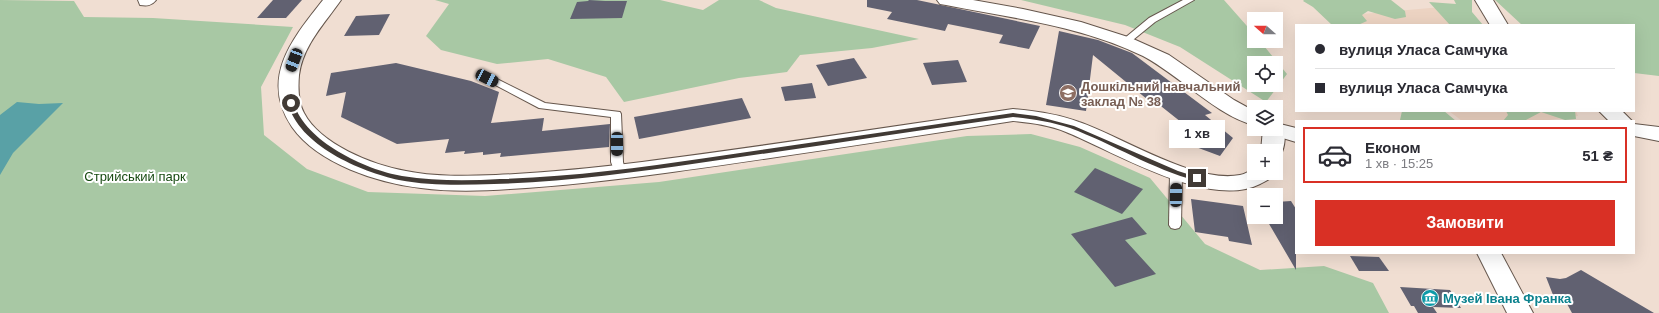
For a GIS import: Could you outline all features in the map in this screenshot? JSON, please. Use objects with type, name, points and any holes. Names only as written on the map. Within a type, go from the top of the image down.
[{"type":"street","points":[[332,0],[298,51],[291,70],[288,93],[293,113],[303,127],[317,140],[344,158],[377,172],[399,178],[423,181],[474,182],[517,181],[620,173],[1013,115],[1036,118],[1072,127],[1176,173],[1207,182],[1237,183],[1256,180]]},
{"type":"street","points":[[946,0],[968,2],[1081,27],[1125,42],[1151,53],[1227,104],[1247,115]]},
{"type":"street","points":[[1484,0],[1497,24]]},
{"type":"street","points":[[1610,112],[1621,120]]},
{"type":"street","points":[[1635,130],[1659,134]]},
{"type":"street","points":[[1283,131],[1295,135]]},
{"type":"street","points":[[1490,254],[1520,313]]},
{"type":"lane","points":[[1125,42],[1152,20],[1190,0]]},
{"type":"lane","points":[[487,78],[543,106],[616,114],[617,162],[620,173]]},
{"type":"lane","points":[[1175,225],[1176,173]]},
{"type":"shaded area","points":[[1453,6],[1476,24],[1338,24],[1328,17]]},
{"type":"shaded area","points":[[1450,112],[1576,112],[1578,116],[1549,120],[1461,120]]},
{"type":"green space","name":"Стрийський парк","points":[[0,0],[74,1],[84,17],[153,18],[293,27],[261,87],[264,135],[307,169],[368,192],[485,196],[659,182],[967,136],[1031,134],[1080,147],[1150,178],[1205,244],[1260,270],[1324,266],[1373,283],[1389,313],[0,313]]},
{"type":"green space","points":[[435,0],[660,0],[703,10],[719,0],[759,0],[776,8],[919,39],[872,48],[800,55],[787,72],[739,78],[624,102],[606,77],[548,59],[497,64],[441,50],[426,36],[449,4]]},
{"type":"green space","points":[[1021,0],[1224,0],[1247,26],[1247,48],[1266,48],[1272,56],[1247,56],[1247,90],[1180,47],[1125,25]]},
{"type":"green space","points":[[1391,0],[1405,11],[1406,17],[1395,19],[1368,11],[1362,15],[1367,21],[1360,24],[1331,24],[1313,7],[1303,1]]},
{"type":"green space","points":[[1454,0],[1472,0],[1472,12],[1482,24],[1449,24],[1429,2],[1456,4]]},
{"type":"green space","points":[[1495,0],[1659,0],[1659,76],[1635,73],[1635,24],[1521,24]]},
{"type":"green space","points":[[1283,69],[1287,74],[1283,79]]},
{"type":"green space","points":[[1250,92],[1274,92],[1268,100],[1263,100]]},
{"type":"green space","points":[[1402,112],[1445,112],[1455,120],[1400,120]]},
{"type":"green space","points":[[1506,112],[1541,112],[1526,120],[1504,120],[1508,115]]},
{"type":"green space","points":[[1541,112],[1575,112],[1576,119],[1565,120]]},
{"type":"water","points":[[17,102],[39,104],[63,103],[13,153],[0,175],[0,115]]},
{"type":"building","points":[[273,0],[302,0],[286,18],[257,18]]},
{"type":"building","points":[[589,0],[627,1],[622,18],[570,19],[577,2]]},
{"type":"building","points":[[867,0],[917,0],[1040,26],[1029,49],[999,43],[1003,35],[948,24],[945,31],[887,19],[892,12],[867,7]]},
{"type":"building","points":[[390,14],[379,35],[344,36],[356,16]]},
{"type":"building","points":[[1059,31],[1098,40],[1132,53],[1212,113],[1205,115],[1233,138],[1220,156],[1169,137],[1181,122],[1157,103],[1153,104],[1093,55],[1086,111],[1046,105]]},
{"type":"building","points":[[854,58],[867,78],[828,86],[816,65]]},
{"type":"building","points":[[958,60],[967,82],[932,85],[923,63]]},
{"type":"building","points":[[396,63],[471,81],[499,92],[491,123],[544,118],[542,131],[610,124],[609,147],[500,157],[501,153],[483,155],[483,152],[464,154],[465,151],[445,153],[449,139],[397,144],[341,117],[346,92],[326,96],[331,73]]},
{"type":"building","points":[[812,83],[816,98],[785,101],[781,87]]},
{"type":"building","points":[[742,98],[751,118],[639,139],[634,117]]},
{"type":"building","points":[[1095,168],[1143,189],[1122,214],[1074,192]]},
{"type":"building","points":[[1191,199],[1243,206],[1252,245],[1229,241],[1228,237],[1195,232]]},
{"type":"building","points":[[1291,201],[1295,207],[1296,270],[1269,224],[1283,224],[1283,202]]},
{"type":"building","points":[[1132,217],[1147,234],[1125,240],[1156,274],[1115,287],[1071,234]]},
{"type":"building","points":[[1350,256],[1379,257],[1389,271],[1359,271]]},
{"type":"building","points":[[1581,270],[1654,313],[1572,313],[1566,302],[1555,300],[1546,277],[1560,279],[1566,278]]},
{"type":"building","name":"Музей Івана Франка","points":[[1400,287],[1450,290],[1461,308],[1433,307],[1437,313],[1418,313],[1414,306],[1411,306]]},
{"type":"place","name":"Дошкільний навчальний заклад № 38","points":[[1068,93]]},
{"type":"place","name":"Музей Івана Франка","points":[[1430,298]]},
{"type":"route","points":[[291,103],[293,113],[303,127],[317,140],[344,158],[377,172],[399,178],[423,181],[524,181],[620,173],[1013,115],[1036,118],[1072,127],[1176,173],[1197,178]]}]
